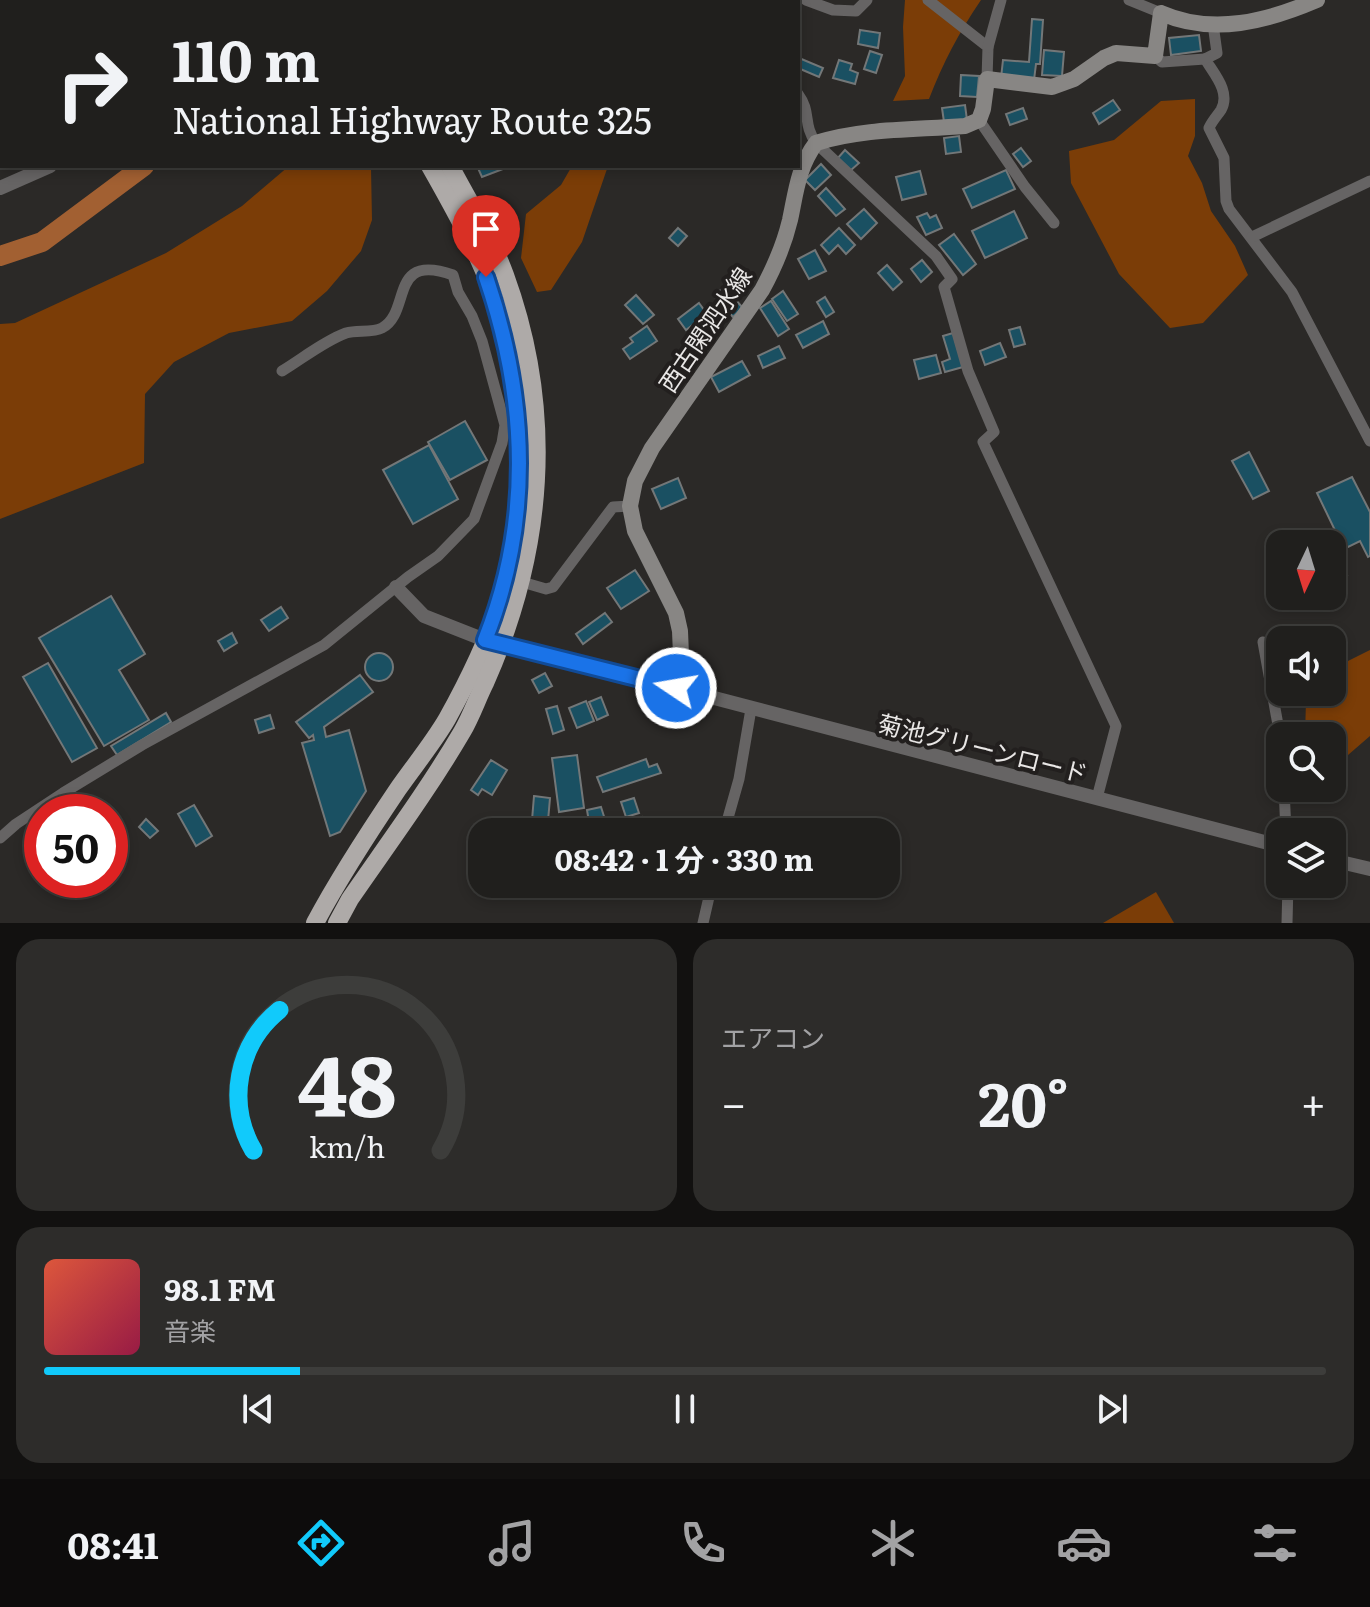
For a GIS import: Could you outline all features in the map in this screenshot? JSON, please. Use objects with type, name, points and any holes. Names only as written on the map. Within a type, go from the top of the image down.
[{"type":"highway","points":[[315,923],[334,886],[446,720],[494,642],[516,516],[519,454],[516,393],[503,326],[467,232],[431,168]]},
{"type":"highway","points":[[337,923],[463,730],[494,642],[522,582],[537,497],[537,427],[520,327],[495,250],[451,168]]},
{"type":"main road","points":[[816,143],[863,133],[965,126],[979,120],[987,79],[1052,87],[1074,79],[1116,53],[1155,56],[1161,13],[1189,22],[1213,24],[1261,21],[1317,0]]},
{"type":"main road","name":"西古閑泗水線","points":[[630,506],[635,481],[652,448],[762,290],[774,268],[789,222],[799,173],[816,143]]},
{"type":"main road","points":[[494,642],[676,688],[681,655],[676,613],[641,546],[630,506]]},
{"type":"street","points":[[806,0],[833,10],[856,11],[867,0]]},
{"type":"street","points":[[928,0],[988,47]]},
{"type":"street","points":[[987,79],[988,47],[1001,0]]},
{"type":"street","points":[[1129,0],[1161,13]]},
{"type":"street","points":[[1155,56],[1162,62],[1205,59],[1217,53],[1213,24]]},
{"type":"street","points":[[1205,59],[1224,93],[1222,107],[1209,128],[1224,158],[1226,201],[1233,216],[1292,292],[1370,441]]},
{"type":"street","points":[[800,97],[807,107],[806,129],[816,143],[936,256],[952,279],[944,287],[968,371],[994,432],[983,442],[1116,726],[1097,798]]},
{"type":"street","points":[[979,120],[1054,223]]},
{"type":"street","points":[[0,188],[45,168]]},
{"type":"street","points":[[1252,237],[1370,181]]},
{"type":"street","points":[[0,838],[63,793],[142,745],[324,645],[438,556],[474,519],[502,443],[505,425],[482,341],[453,275],[433,268],[420,270],[405,284],[390,320],[381,329],[345,334],[282,371]]},
{"type":"street","points":[[522,582],[546,589],[553,587],[613,507],[630,506]]},
{"type":"street","points":[[396,587],[424,616],[494,642]]},
{"type":"street","points":[[1263,642],[1277,722]]},
{"type":"street","name":"菊池グリーンロード","points":[[676,688],[1266,842]]},
{"type":"street","points":[[728,818],[739,779],[751,709]]},
{"type":"street","points":[[1346,863],[1370,869]]},
{"type":"street","points":[[703,923],[709,898]]},
{"type":"street","points":[[1287,923],[1288,898]]},
{"type":"shaded area","points":[[905,0],[981,0],[952,48],[929,99],[893,101],[905,76]]},
{"type":"shaded area","points":[[1195,99],[1195,136],[1188,156],[1202,183],[1211,211],[1235,246],[1248,275],[1203,323],[1170,328],[1119,274],[1071,183],[1069,151],[1114,140],[1161,101]]},
{"type":"shaded area","points":[[287,168],[371,168],[372,220],[361,251],[327,291],[292,321],[229,333],[174,362],[145,394],[144,463],[0,519],[0,324],[15,323],[166,253],[242,206]]},
{"type":"shaded area","points":[[571,168],[607,168],[582,242],[551,290],[537,292],[521,258],[526,214],[561,185]]},
{"type":"shaded area","points":[[1370,650],[1370,736],[1348,755],[1346,722],[1305,722],[1306,706],[1346,706],[1346,662]]},
{"type":"shaded area","points":[[1156,892],[1174,923],[1103,923]]},
{"type":"building","points":[[1032,19],[1043,20],[1040,64],[1036,64],[1034,80],[1001,78],[1003,60],[1029,62]]},
{"type":"building","points":[[860,30],[880,33],[878,48],[858,44]]},
{"type":"building","points":[[1199,35],[1201,51],[1171,55],[1169,38]]},
{"type":"building","points":[[1044,50],[1064,52],[1062,76],[1042,75]]},
{"type":"building","points":[[870,51],[882,55],[876,73],[864,69]]},
{"type":"building","points":[[800,58],[823,68],[819,77],[800,69]]},
{"type":"building","points":[[839,60],[852,64],[850,70],[858,73],[855,84],[833,78]]},
{"type":"building","points":[[961,75],[979,76],[977,97],[960,96]]},
{"type":"building","points":[[1113,100],[1120,110],[1099,124],[1093,113]]},
{"type":"building","points":[[965,105],[967,120],[944,122],[942,108]]},
{"type":"building","points":[[1023,108],[1027,119],[1010,125],[1006,114]]},
{"type":"building","points":[[959,136],[961,152],[946,154],[944,138]]},
{"type":"building","points":[[1021,148],[1031,161],[1023,167],[1013,154]]},
{"type":"building","points":[[845,150],[859,163],[850,171],[837,159]]},
{"type":"building","points":[[821,164],[831,175],[815,190],[805,180]]},
{"type":"building","points":[[478,168],[505,168],[482,177]]},
{"type":"building","points":[[1006,170],[1015,189],[972,208],[963,189]]},
{"type":"building","points":[[920,171],[926,194],[902,200],[896,177]]},
{"type":"building","points":[[826,188],[845,209],[836,216],[818,196]]},
{"type":"building","points":[[864,209],[877,223],[861,239],[847,224]]},
{"type":"building","points":[[1014,211],[1027,238],[985,258],[972,231]]},
{"type":"building","points":[[927,213],[930,218],[936,215],[942,228],[926,235],[917,217]]},
{"type":"building","points":[[678,228],[687,236],[678,246],[669,238]]},
{"type":"building","points":[[839,228],[855,245],[846,254],[838,245],[829,254],[821,245]]},
{"type":"building","points":[[954,234],[976,264],[963,275],[939,245]]},
{"type":"building","points":[[815,250],[826,271],[809,279],[798,259]]},
{"type":"building","points":[[922,260],[932,272],[921,282],[911,269]]},
{"type":"building","points":[[887,265],[902,282],[893,290],[878,273]]},
{"type":"building","points":[[724,287],[743,308],[733,317],[714,296]]},
{"type":"building","points":[[783,291],[798,314],[787,321],[772,299]]},
{"type":"building","points":[[636,295],[654,315],[643,324],[625,305]]},
{"type":"building","points":[[825,297],[834,312],[826,317],[817,302]]},
{"type":"building","points":[[771,301],[789,329],[778,336],[760,308]]},
{"type":"building","points":[[699,303],[707,314],[686,330],[678,319]]},
{"type":"building","points":[[823,321],[829,334],[803,348],[796,335]]},
{"type":"building","points":[[647,326],[657,341],[630,359],[623,349],[633,342],[630,338]]},
{"type":"building","points":[[1020,327],[1025,344],[1014,347],[1009,330]]},
{"type":"building","points":[[703,328],[710,337],[693,349],[687,340]]},
{"type":"building","points":[[953,333],[963,367],[945,372],[942,362],[950,359],[943,336]]},
{"type":"building","points":[[1000,343],[1006,357],[985,365],[980,351]]},
{"type":"building","points":[[779,346],[785,358],[763,368],[758,356]]},
{"type":"building","points":[[936,355],[941,373],[919,379],[914,360]]},
{"type":"building","points":[[742,361],[750,375],[719,392],[711,377]]},
{"type":"building","points":[[465,421],[487,460],[450,480],[428,442]]},
{"type":"building","points":[[429,445],[458,499],[413,524],[383,470]]},
{"type":"building","points":[[1249,452],[1269,491],[1253,499],[1232,461]]},
{"type":"building","points":[[1352,477],[1370,512],[1370,556],[1360,541],[1346,548],[1346,530],[1335,530],[1317,493]]},
{"type":"building","points":[[678,478],[686,498],[661,509],[652,489]]},
{"type":"building","points":[[635,570],[649,591],[621,609],[607,588]]},
{"type":"building","points":[[111,596],[145,654],[119,670],[149,720],[104,746],[39,638]]},
{"type":"building","points":[[281,607],[288,618],[269,631],[261,620]]},
{"type":"building","points":[[605,613],[612,622],[583,644],[576,634]]},
{"type":"building","points":[[232,633],[237,643],[224,651],[218,641]]},
{"type":"building","points":[[379,653],[389,657],[393,667],[389,677],[379,681],[369,677],[365,667],[369,657]]},
{"type":"building","points":[[48,663],[97,748],[72,762],[23,677]]},
{"type":"building","points":[[545,673],[552,686],[539,693],[532,680]]},
{"type":"building","points":[[360,675],[373,692],[324,727],[326,737],[349,730],[366,791],[340,832],[330,836],[302,743],[314,740],[313,735],[309,738],[296,722]]},
{"type":"building","points":[[601,697],[608,715],[597,720],[589,702]]},
{"type":"building","points":[[586,701],[594,721],[577,728],[569,708]]},
{"type":"building","points":[[557,706],[564,730],[553,734],[546,709]]},
{"type":"building","points":[[166,713],[171,722],[117,755],[111,746]]},
{"type":"building","points":[[270,715],[274,728],[259,733],[255,720]]},
{"type":"building","points":[[577,755],[584,808],[559,812],[552,758]]},
{"type":"building","points":[[646,759],[649,767],[657,764],[661,773],[603,792],[597,777]]},
{"type":"building","points":[[491,760],[507,770],[492,795],[482,789],[478,795],[471,790]]},
{"type":"building","points":[[534,796],[550,798],[548,818],[532,818]]},
{"type":"building","points":[[634,798],[639,813],[626,817],[621,802]]},
{"type":"building","points":[[194,805],[212,836],[196,846],[178,814]]},
{"type":"building","points":[[601,807],[605,818],[588,818],[587,810]]},
{"type":"building","points":[[146,819],[158,831],[150,838],[139,827]]},
{"type":"waterway","points":[[0,256],[42,242],[141,168]]},
{"type":"route","points":[[486,277],[503,326],[514,380],[519,454],[510,558],[500,603],[485,640],[676,688]]}]
